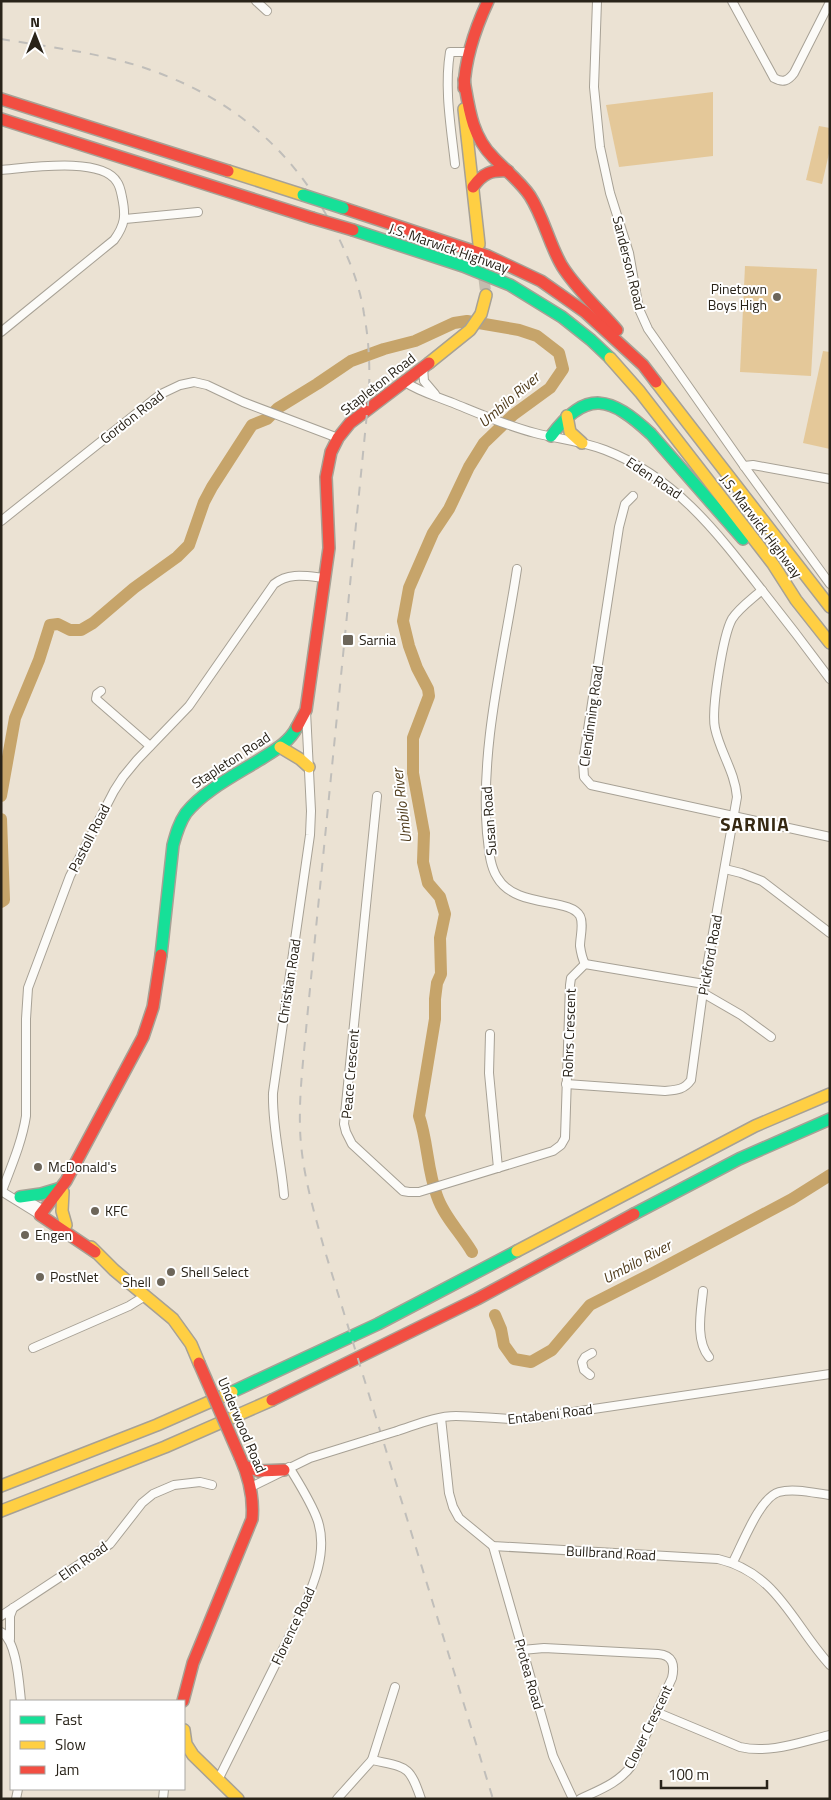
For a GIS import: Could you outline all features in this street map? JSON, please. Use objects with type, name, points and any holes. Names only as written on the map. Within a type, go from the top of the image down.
[{"type":"main road","points":[[479,244],[464,116],[464,80],[468,52],[488,1]]},
{"type":"main road","points":[[464,80],[475,132],[481,143],[529,195],[540,216],[552,247],[572,280],[619,333],[643,364]]},
{"type":"main road","name":"J.S. Marwick Highway","points":[[1,99],[463,247],[514,267],[562,295],[586,312],[643,364],[830,607]]},
{"type":"main road","name":"J.S. Marwick Highway","points":[[1,119],[463,266],[497,279],[541,302],[592,340],[640,392],[830,643]]},
{"type":"main road","points":[[473,187],[479,178],[487,172],[508,171]]},
{"type":"main road","name":"Stapleton Road","points":[[46,1215],[63,1187],[146,1030],[157,987],[172,851],[177,829],[186,813],[204,795],[280,747],[294,733],[306,710],[329,548],[326,477],[331,452],[338,438],[350,423],[448,350],[470,330],[481,314],[486,294]]},
{"type":"main road","points":[[551,436],[567,416],[578,407],[602,403],[621,408],[651,434],[796,600]]},
{"type":"main road","points":[[567,416],[570,434],[582,443]]},
{"type":"main road","points":[[280,747],[309,766]]},
{"type":"main road","points":[[1,1486],[157,1425],[284,1369],[378,1324],[755,1126],[830,1094]]},
{"type":"main road","points":[[1,1511],[165,1447],[280,1396],[479,1298],[719,1170],[763,1148],[830,1119]]},
{"type":"main road","points":[[20,1196],[41,1194],[63,1187],[62,1211],[66,1225]]},
{"type":"main road","name":"Underwood Road","points":[[46,1215],[66,1225],[78,1235],[181,1328],[191,1344],[252,1487],[254,1500],[252,1519],[194,1663],[183,1700]]},
{"type":"main road","name":"Underwood Road","points":[[46,1215],[95,1252]]},
{"type":"main road","points":[[242,1462],[259,1471],[287,1469]]},
{"type":"main road","points":[[185,1745],[238,1799]]},
{"type":"street","points":[[256,1],[266,10]]},
{"type":"street","name":"Sanderson Road","points":[[598,1],[594,88],[600,147],[610,193],[629,253],[639,309],[648,329],[830,584]]},
{"type":"street","points":[[732,1],[774,78],[782,81],[790,79],[794,74],[830,2]]},
{"type":"street","points":[[455,164],[448,100],[450,52],[468,52]]},
{"type":"street","points":[[1,170],[56,165],[82,167],[104,173],[118,182],[125,218],[122,229],[114,240],[1,332]]},
{"type":"street","points":[[125,218],[198,212]]},
{"type":"street","points":[[424,367],[423,377],[425,384],[438,397]]},
{"type":"street","name":"Gordon Road","points":[[1,521],[167,390],[194,382],[207,384],[262,409],[338,438]]},
{"type":"street","name":"Eden Road","points":[[405,382],[420,391],[518,427],[582,443],[624,458],[641,467],[674,490],[703,518],[762,590],[830,679]]},
{"type":"street","points":[[744,466],[830,479]]},
{"type":"street","name":"Clendinning Road","points":[[633,496],[625,504],[619,526],[583,762],[584,777],[591,785],[830,837]]},
{"type":"street","name":"Susan Road","points":[[517,568],[486,769],[485,806],[489,850],[496,876],[503,885],[518,896],[576,910],[581,918],[580,947],[585,964]]},
{"type":"street","name":"Pastoll Road","points":[[3,1192],[25,1123],[28,988],[78,859],[114,791],[137,760],[193,701],[274,584],[282,578],[289,576],[325,578]]},
{"type":"street","name":"Pickford Road","points":[[680,1090],[687,1086],[693,1072],[704,984],[734,815],[736,791],[715,728],[714,708],[727,631],[735,616],[762,590]]},
{"type":"street","points":[[101,690],[97,694],[96,699],[150,746]]},
{"type":"street","name":"Christian Road","points":[[284,1195],[273,1120],[273,1092],[309,852],[311,811],[306,710]]},
{"type":"street","name":"Peace Crescent","points":[[377,796],[344,1124],[352,1144],[399,1188],[409,1192],[419,1192],[553,1151],[561,1146],[564,1138],[566,1084]]},
{"type":"street","points":[[725,868],[741,872],[762,881],[830,933]]},
{"type":"street","points":[[585,964],[704,984]]},
{"type":"street","name":"Rohrs Crescent","points":[[585,964],[577,970],[570,985],[566,1084],[680,1090]]},
{"type":"street","points":[[703,992],[771,1036]]},
{"type":"street","points":[[490,1034],[489,1074],[498,1168]]},
{"type":"street","name":"Underwood Road","points":[[3,1192],[20,1196],[46,1215]]},
{"type":"street","name":"Underwood Road","points":[[3,1192],[46,1215]]},
{"type":"street","points":[[703,1291],[701,1337],[705,1352],[709,1357]]},
{"type":"street","points":[[33,1348],[129,1306],[145,1296]]},
{"type":"street","points":[[590,1374],[584,1370],[582,1362],[585,1357],[592,1353]]},
{"type":"street","name":"Entabeni Road","points":[[252,1487],[287,1469],[325,1453],[441,1418],[456,1416],[506,1420],[526,1418],[830,1374]]},
{"type":"street","points":[[441,1418],[449,1492],[453,1508],[459,1518],[493,1546]]},
{"type":"street","name":"Florence Road","points":[[218,1780],[299,1617],[317,1572],[321,1543],[320,1528],[310,1504],[287,1469]]},
{"type":"street","name":"Elm Road","points":[[1,1616],[110,1544],[142,1503],[153,1494],[174,1485],[200,1482],[212,1484]]},
{"type":"street","points":[[733,1562],[761,1508],[774,1494],[788,1491],[830,1495]]},
{"type":"street","name":"Bullbrand Road","points":[[493,1546],[718,1559],[733,1562],[744,1568],[776,1593],[787,1606],[813,1646],[830,1665]]},
{"type":"street","name":"Protea Road","points":[[493,1546],[553,1756],[573,1799]]},
{"type":"street","points":[[13,1608],[10,1616],[10,1639],[21,1700]]},
{"type":"street","points":[[1,1632],[10,1639]]},
{"type":"street","name":"Clover Crescent","points":[[522,1650],[544,1648],[665,1655],[673,1662],[674,1673],[632,1765],[625,1775],[617,1781],[580,1799]]},
{"type":"street","points":[[337,1799],[372,1760],[395,1687]]},
{"type":"street","points":[[656,1712],[750,1750],[766,1750],[830,1735]]},
{"type":"street","points":[[372,1760],[398,1766],[411,1773],[421,1799]]},
{"type":"shaded area","points":[[713,92],[713,156],[619,167],[606,105]]},
{"type":"shaded area","points":[[819,126],[830,128],[830,149],[822,184],[806,180]]},
{"type":"shaded area","points":[[745,266],[817,269],[811,376],[740,372]]},
{"type":"shaded area","points":[[823,351],[830,352],[830,449],[803,443]]},
{"type":"waterway","name":"Umbilo River","points":[[1,796],[15,718],[39,660],[50,625],[58,624],[70,630],[81,630],[93,623],[134,588],[177,557],[189,545],[204,502],[252,425],[267,419],[278,408],[351,361],[384,349],[415,341],[454,323],[467,321],[519,330],[537,336],[559,353],[563,369],[550,388],[513,415],[484,443],[469,467],[449,509],[433,533],[409,588],[403,621],[417,668],[428,689],[429,696],[413,738],[413,773],[424,833],[423,862],[428,883],[440,897],[445,914],[440,938],[441,974],[437,983],[435,1019],[419,1116],[431,1176],[440,1204],[472,1252]]},
{"type":"waterway","name":"Umbilo River","points":[[1,819],[4,900],[1,902]]},
{"type":"waterway","name":"Umbilo River","points":[[495,1315],[501,1329],[504,1345],[514,1359],[531,1362],[552,1350],[590,1305],[792,1199],[830,1175]]},
{"type":"tunnel","points":[[480,246],[486,295]]},
{"type":"railway","points":[[1,39],[83,52],[144,68],[190,86],[238,115],[279,151],[297,171],[313,194],[340,241],[359,289],[368,343],[369,393],[303,1060],[300,1100],[301,1143],[308,1188],[324,1248],[493,1799]]},
{"type":"traffic: fast","points":[[303,195],[343,208]]},
{"type":"traffic: fast","points":[[353,230],[463,266],[510,285],[562,317],[610,358]]},
{"type":"traffic: fast","points":[[551,436],[576,410],[588,405],[600,403],[624,412],[651,434],[743,539]]},
{"type":"traffic: fast","points":[[161,955],[173,845],[186,813],[212,789],[283,744],[297,727]]},
{"type":"traffic: fast","points":[[634,1214],[739,1159],[830,1119]]},
{"type":"traffic: fast","points":[[20,1197],[41,1194],[61,1188]]},
{"type":"traffic: fast","points":[[232,1392],[378,1324],[517,1251]]},
{"type":"traffic: slow","points":[[464,109],[479,244]]},
{"type":"traffic: slow","points":[[228,171],[303,195]]},
{"type":"traffic: slow","points":[[429,363],[470,330],[481,314],[486,295]]},
{"type":"traffic: slow","points":[[610,358],[640,392],[773,564],[796,600],[830,643]]},
{"type":"traffic: slow","points":[[656,382],[830,607]]},
{"type":"traffic: slow","points":[[567,416],[570,432],[582,443]]},
{"type":"traffic: slow","points":[[280,747],[309,767]]},
{"type":"traffic: slow","points":[[517,1251],[755,1126],[830,1094]]},
{"type":"traffic: slow","points":[[63,1192],[62,1211],[66,1225]]},
{"type":"traffic: slow","points":[[91,1247],[114,1270],[173,1319],[191,1344],[199,1363]]},
{"type":"traffic: slow","points":[[1,1486],[157,1425],[232,1392]]},
{"type":"traffic: slow","points":[[1,1511],[165,1447],[272,1400]]},
{"type":"traffic: slow","points":[[185,1737],[186,1744],[193,1755],[238,1799]]},
{"type":"traffic: jam","points":[[464,88],[466,65],[472,43],[488,1]]},
{"type":"traffic: jam","points":[[464,80],[473,122],[480,140],[493,157],[517,180],[530,196],[562,266],[581,291],[617,330]]},
{"type":"traffic: jam","points":[[1,99],[228,171]]},
{"type":"traffic: jam","points":[[1,119],[312,218]]},
{"type":"traffic: jam","points":[[473,187],[480,178],[488,173],[508,171]]},
{"type":"traffic: jam","points":[[343,208],[488,256],[541,281],[585,312],[643,365],[656,382]]},
{"type":"traffic: jam","points":[[312,218],[353,230]]},
{"type":"traffic: jam","points":[[297,727],[306,710],[329,548],[326,477],[331,452],[338,438],[350,423],[429,363]]},
{"type":"traffic: jam","points":[[95,1252],[40,1215],[66,1181],[143,1037],[153,1007],[161,955]]},
{"type":"traffic: jam","points":[[272,1400],[477,1299],[634,1214]]},
{"type":"traffic: jam","points":[[199,1363],[240,1457]]},
{"type":"traffic: jam","points":[[183,1700],[193,1663],[252,1519],[250,1487],[240,1457]]},
{"type":"traffic: jam","points":[[244,1466],[259,1471],[284,1470]]},
{"type":"place","name":"Pinetown Boys High","points":[[777,297]]},
{"type":"place","name":"Sarnia","points":[[348,640]]},
{"type":"place","name":"McDonald's","points":[[38,1167]]},
{"type":"place","name":"KFC","points":[[95,1211]]},
{"type":"place","name":"Engen","points":[[25,1235]]},
{"type":"place","name":"Shell Select","points":[[171,1272]]},
{"type":"place","name":"PostNet","points":[[40,1277]]},
{"type":"place","name":"Shell","points":[[161,1282]]},
{"type":"district","name":"SARNIA","points":[[755,824]]}]
